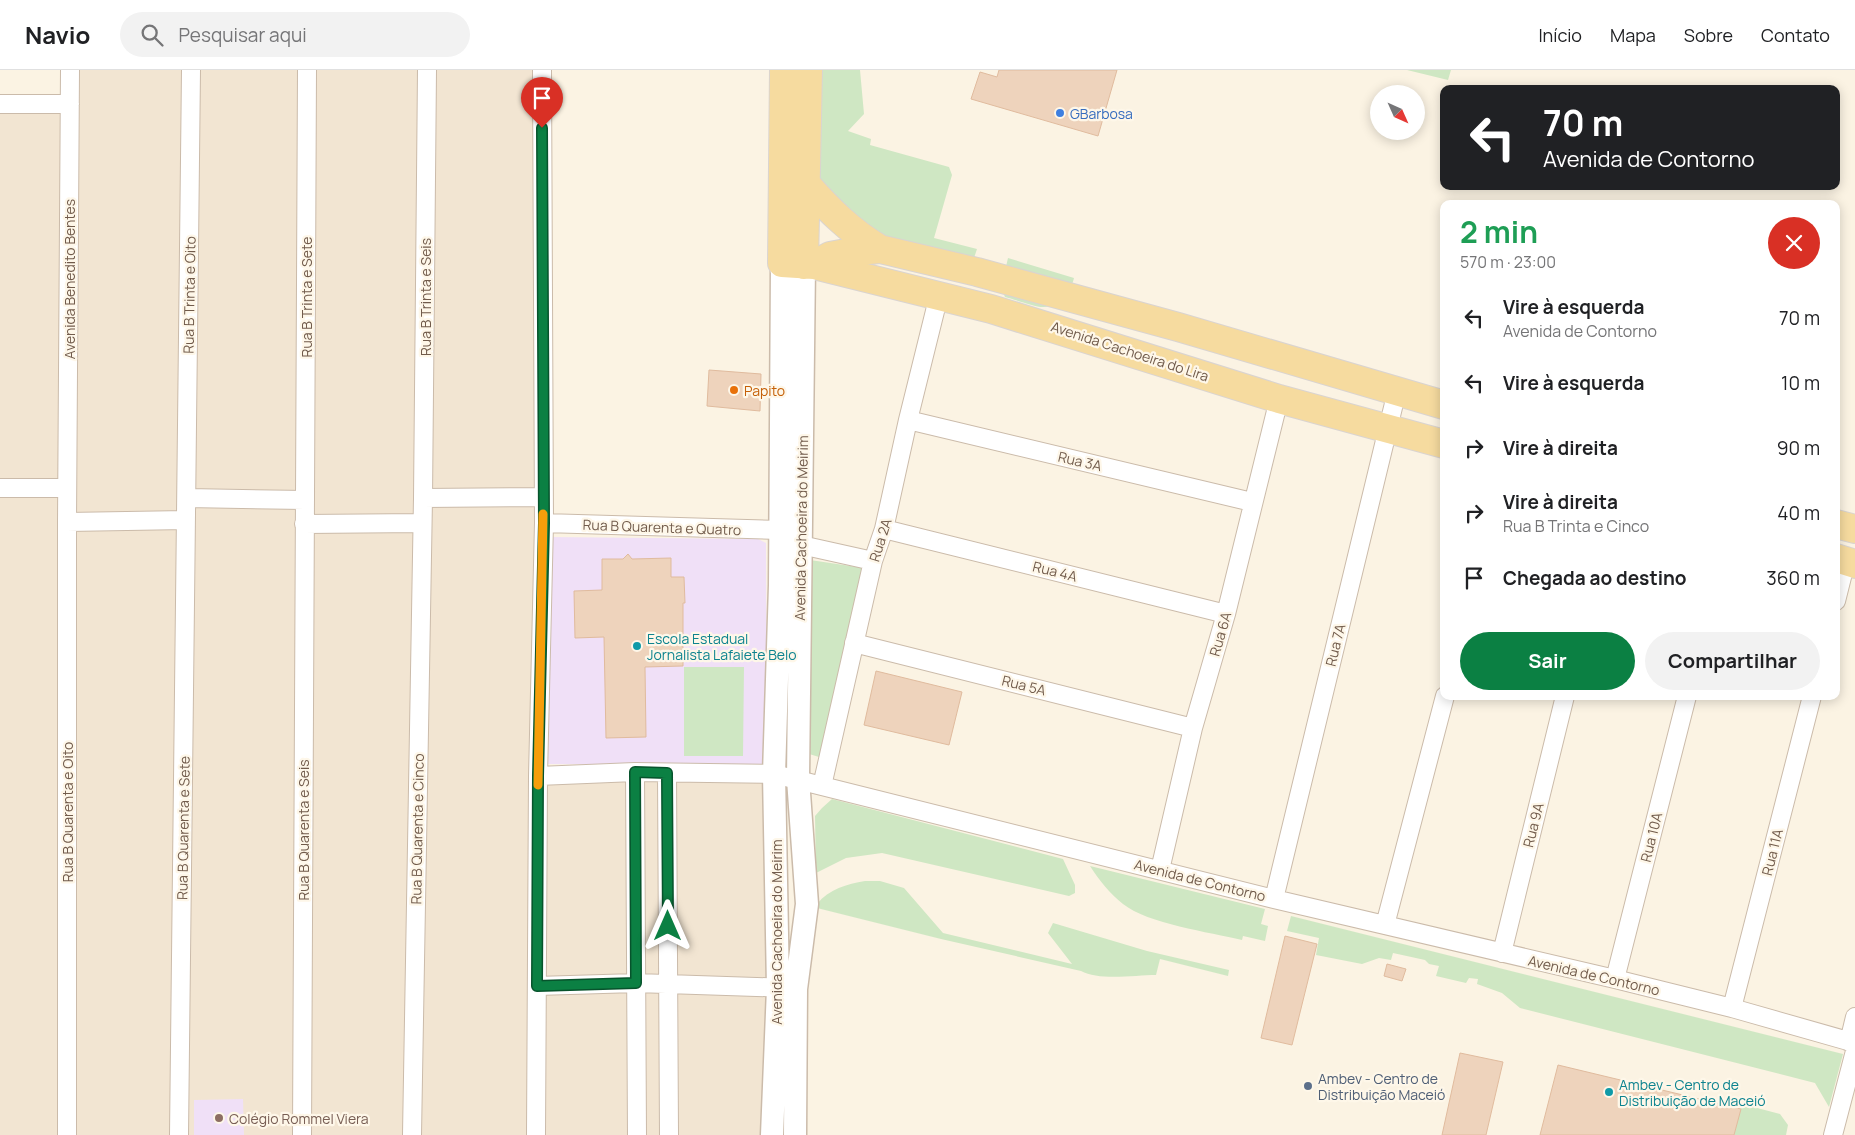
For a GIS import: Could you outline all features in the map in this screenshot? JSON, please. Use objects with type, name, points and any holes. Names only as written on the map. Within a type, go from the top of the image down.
[{"type":"main road","name":"Avenida Cachoeira do Meirim","points":[[784,70],[800,264]]},
{"type":"main road","name":"Avenida Cachoeira do Meirim","points":[[800,264],[807,185],[808,70]]},
{"type":"main road","points":[[807,185],[833,215],[876,249]]},
{"type":"main road","points":[[863,277],[858,263],[868,252],[876,249]]},
{"type":"main road","points":[[800,264],[856,250],[876,249],[977,272],[1178,327],[1440,404]]},
{"type":"main road","name":"Avenida Cachoeira do Lira","points":[[800,264],[863,277],[1032,320],[1279,398],[1440,443]]},
{"type":"main road","points":[[1840,525],[1855,529]]},
{"type":"street","name":"Avenida Benedito Bentes","points":[[68,488],[70,70]]},
{"type":"street","name":"Rua B Trinta e Oito","points":[[186,520],[191,70]]},
{"type":"street","name":"Rua B Trinta e Sete","points":[[304,524],[307,70]]},
{"type":"street","name":"Rua B Trinta e Seis","points":[[422,524],[424,498],[427,70]]},
{"type":"street","points":[[536,1135],[538,776],[544,523],[542,70]]},
{"type":"street","points":[[0,104],[70,104]]},
{"type":"street","name":"Avenida Cachoeira do Meirim","points":[[795,1135],[774,774],[780,530],[800,264]]},
{"type":"street","name":"Avenida Cachoeira do Meirim","points":[[772,1135],[787,988],[807,904],[798,779],[801,545],[800,264]]},
{"type":"street","name":"Rua 2A","points":[[822,786],[873,562],[884,529],[908,420],[939,296]]},
{"type":"street","name":"Rua 7A","points":[[1274,900],[1397,392]]},
{"type":"street","name":"Rua 6A","points":[[1160,870],[1193,728],[1226,614],[1279,398]]},
{"type":"street","name":"Rua 3A","points":[[908,420],[1252,502]]},
{"type":"street","points":[[0,488],[68,488]]},
{"type":"street","name":"Rua B Quarenta e Oito","points":[[66,1135],[68,488]]},
{"type":"street","points":[[424,498],[543,496]]},
{"type":"street","points":[[187,498],[305,500]]},
{"type":"street","points":[[67,522],[186,520]]},
{"type":"street","name":"Rua B Quarenta e Sete","points":[[179,1135],[186,520]]},
{"type":"street","name":"Rua B Quarenta e Quatro","points":[[544,523],[780,530]]},
{"type":"street","points":[[304,524],[422,524]]},
{"type":"street","name":"Rua B Quarenta e Seis","points":[[302,1135],[304,524]]},
{"type":"street","name":"Rua B Quarenta e Cinco","points":[[412,1135],[422,524]]},
{"type":"street","name":"Rua 4A","points":[[884,529],[1226,614]]},
{"type":"street","points":[[801,545],[873,562]]},
{"type":"street","points":[[1840,585],[1846,561]]},
{"type":"street","name":"Rua 5A","points":[[854,643],[1193,728]]},
{"type":"street","points":[[1385,925],[1444,700]]},
{"type":"street","name":"Rua 9A","points":[[1502,953],[1564,700]]},
{"type":"street","name":"Rua 10A","points":[[1615,978],[1686,700]]},
{"type":"street","name":"Rua 11A","points":[[1732,1008],[1811,700]]},
{"type":"street","points":[[635,772],[636,1135]]},
{"type":"street","name":"Avenida de Contorno","points":[[538,776],[635,772],[774,774],[1274,900],[1615,978],[1732,1008],[1853,1045]]},
{"type":"street","points":[[667,773],[669,1135]]},
{"type":"street","points":[[537,986],[636,983],[787,988]]},
{"type":"street","points":[[1833,1135],[1853,1045],[1855,1017]]},
{"type":"shaded area","points":[[70,70],[541,70],[538,775],[774,774],[773,1135],[0,1135],[0,104],[70,104]]},
{"type":"shaded area","points":[[548,537],[758,539],[766,543],[767,766],[546,764]]},
{"type":"shaded area","name":"Colégio Rommel Viera","points":[[243,1099],[244,1135],[194,1135],[194,1100]]},
{"type":"green space","points":[[817,70],[860,70],[864,114],[848,131],[871,139],[870,145],[949,167],[952,175],[934,238],[977,249],[974,258],[846,243],[831,229],[822,214],[819,200]]},
{"type":"green space","points":[[1407,70],[1451,70],[1448,80]]},
{"type":"green space","points":[[1008,258],[1074,278],[1064,297],[1049,306],[1036,306],[1005,297],[1001,288]]},
{"type":"green space","points":[[810,560],[864,568],[819,757],[806,753]]},
{"type":"green space","points":[[684,667],[744,667],[743,756],[684,756]]},
{"type":"green space","points":[[832,799],[1063,859],[1075,885],[1075,893],[1069,896],[882,853],[846,858],[816,873],[815,816]]},
{"type":"green space","points":[[1090,866],[1265,909],[1261,924],[1268,926],[1265,941],[1243,936],[1242,940],[1180,926],[1134,911],[1118,900]]},
{"type":"green space","points":[[865,881],[880,881],[904,888],[943,933],[1072,964],[1048,933],[1053,923],[1147,951],[1229,970],[1228,976],[1160,959],[1156,975],[1097,976],[817,908],[817,904],[833,891]]},
{"type":"green space","points":[[1291,916],[1843,1054],[1829,1107],[1815,1083],[1520,1008],[1502,993],[1477,984],[1478,979],[1469,978],[1466,983],[1436,976],[1439,966],[1429,964],[1425,960],[1393,953],[1391,960],[1379,958],[1362,964],[1316,955],[1319,938],[1287,931]]},
{"type":"green space","points":[[1742,1104],[1780,1114],[1788,1125],[1786,1135],[1734,1135]]},
{"type":"building","name":"GBarbosa","points":[[999,70],[1117,70],[1098,136],[971,99],[980,72],[997,77]]},
{"type":"building","name":"Papito","points":[[709,370],[761,374],[760,411],[707,406]]},
{"type":"building","name":"Escola Estadual Jornalista Lafaiete Belo","points":[[628,554],[632,559],[671,558],[671,577],[684,577],[683,666],[645,667],[646,737],[606,738],[604,637],[575,638],[574,591],[602,590],[602,559],[623,559]]},
{"type":"building","points":[[876,671],[962,692],[949,745],[864,725]]},
{"type":"building","points":[[1285,936],[1317,944],[1292,1045],[1261,1038]]},
{"type":"building","points":[[1387,964],[1406,969],[1402,981],[1384,976]]},
{"type":"building","points":[[1460,1053],[1503,1062],[1486,1135],[1442,1135]]},
{"type":"building","name":"Ambev - Centro de Distribuição de Maceió","points":[[1558,1065],[1741,1109],[1734,1135],[1540,1135]]},
{"type":"slow traffic","points":[[538,785],[543,514]]},
{"type":"place","name":"GBarbosa","points":[[1060,113]]},
{"type":"place","name":"Papito","points":[[734,390]]},
{"type":"place","name":"Escola Estadual Jornalista Lafaiete Belo","points":[[637,646]]},
{"type":"place","name":"Ambev - Centro de Distribuição Maceió","points":[[1308,1086]]},
{"type":"place","name":"Ambev - Centro de Distribuição de Maceió","points":[[1609,1092]]},
{"type":"place","name":"Colégio Rommel Viera","points":[[219,1118]]},
{"type":"route","points":[[542,128],[544,523],[538,776],[537,986],[636,983],[635,772],[667,773],[668,926]]}]
